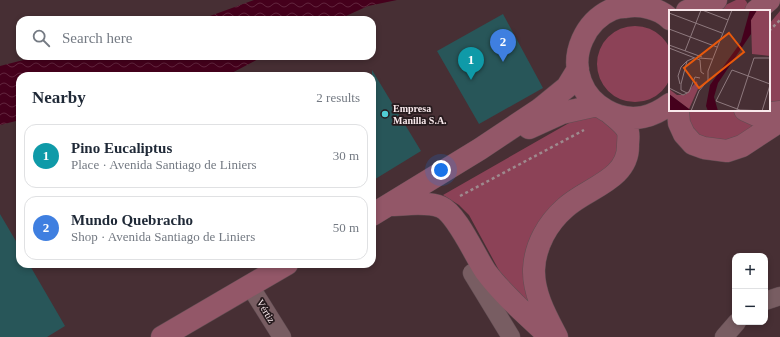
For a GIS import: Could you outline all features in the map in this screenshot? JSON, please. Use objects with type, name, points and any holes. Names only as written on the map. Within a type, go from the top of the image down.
[{"type":"main road","points":[[687,10],[716,0]]},
{"type":"main road","points":[[757,10],[770,0]]},
{"type":"main road","points":[[763,10],[770,0]]},
{"type":"main road","points":[[557,337],[546,317],[536,291],[534,269],[537,252],[544,233],[566,206],[619,171],[628,151],[628,132],[623,124],[588,95],[581,83],[578,69],[578,50],[585,33],[597,19],[613,9],[632,5],[650,8],[669,14]]},
{"type":"main road","points":[[380,210],[480,149],[540,109],[567,88],[578,69]]},
{"type":"main road","points":[[480,149],[562,113],[604,109],[626,118],[642,117],[658,112],[669,105]]},
{"type":"main road","points":[[678,111],[679,123],[684,134],[693,144],[704,148],[727,151],[742,146],[780,120]]},
{"type":"main road","points":[[747,111],[756,115],[780,112]]},
{"type":"main road","points":[[380,210],[423,204],[441,207],[456,220],[485,271],[503,292],[550,337]]},
{"type":"main road","points":[[162,337],[280,268]]},
{"type":"street","points":[[472,273],[511,337]]},
{"type":"street","name":"Vértiz","points":[[250,286],[282,337]]},
{"type":"street","points":[[768,300],[780,296]]},
{"type":"street","points":[[724,337],[734,325]]},
{"type":"path","points":[[770,30],[780,20]]},
{"type":"path","points":[[454,200],[586,129]]},
{"type":"shaded area","points":[[736,0],[745,0],[748,6],[746,10],[715,10]]},
{"type":"shaded area","points":[[780,11],[780,108],[770,110],[770,23]]},
{"type":"shaded area","points":[[628,27],[642,27],[656,32],[669,47],[669,81],[662,91],[656,96],[642,101],[628,101],[614,96],[603,85],[598,71],[598,57],[603,43],[614,32]]},
{"type":"shaded area","points":[[687,111],[732,111],[756,124],[730,144],[695,134],[686,120]]},
{"type":"shaded area","points":[[583,115],[596,115],[620,136],[617,159],[570,196],[530,300],[523,300],[501,274],[469,215],[459,205],[443,195]]},
{"type":"water","points":[[254,0],[397,0],[368,6],[346,16],[210,16]]},
{"type":"water","points":[[23,60],[256,60],[234,72],[16,72],[16,121],[0,125],[0,66]]},
{"type":"building","points":[[503,14],[543,88],[479,124],[437,51]]},
{"type":"building","name":"Empresa Manilla S.A.","points":[[376,77],[421,151],[376,179]]},
{"type":"building","points":[[0,214],[16,241],[16,268],[31,268],[65,326],[47,337],[0,337]]},
{"type":"place","name":"Mundo Quebracho","points":[[503,62]]},
{"type":"place","name":"Pino Eucaliptus","points":[[471,80]]},
{"type":"place","name":"Empresa Manilla S.A.","points":[[385,114]]}]
